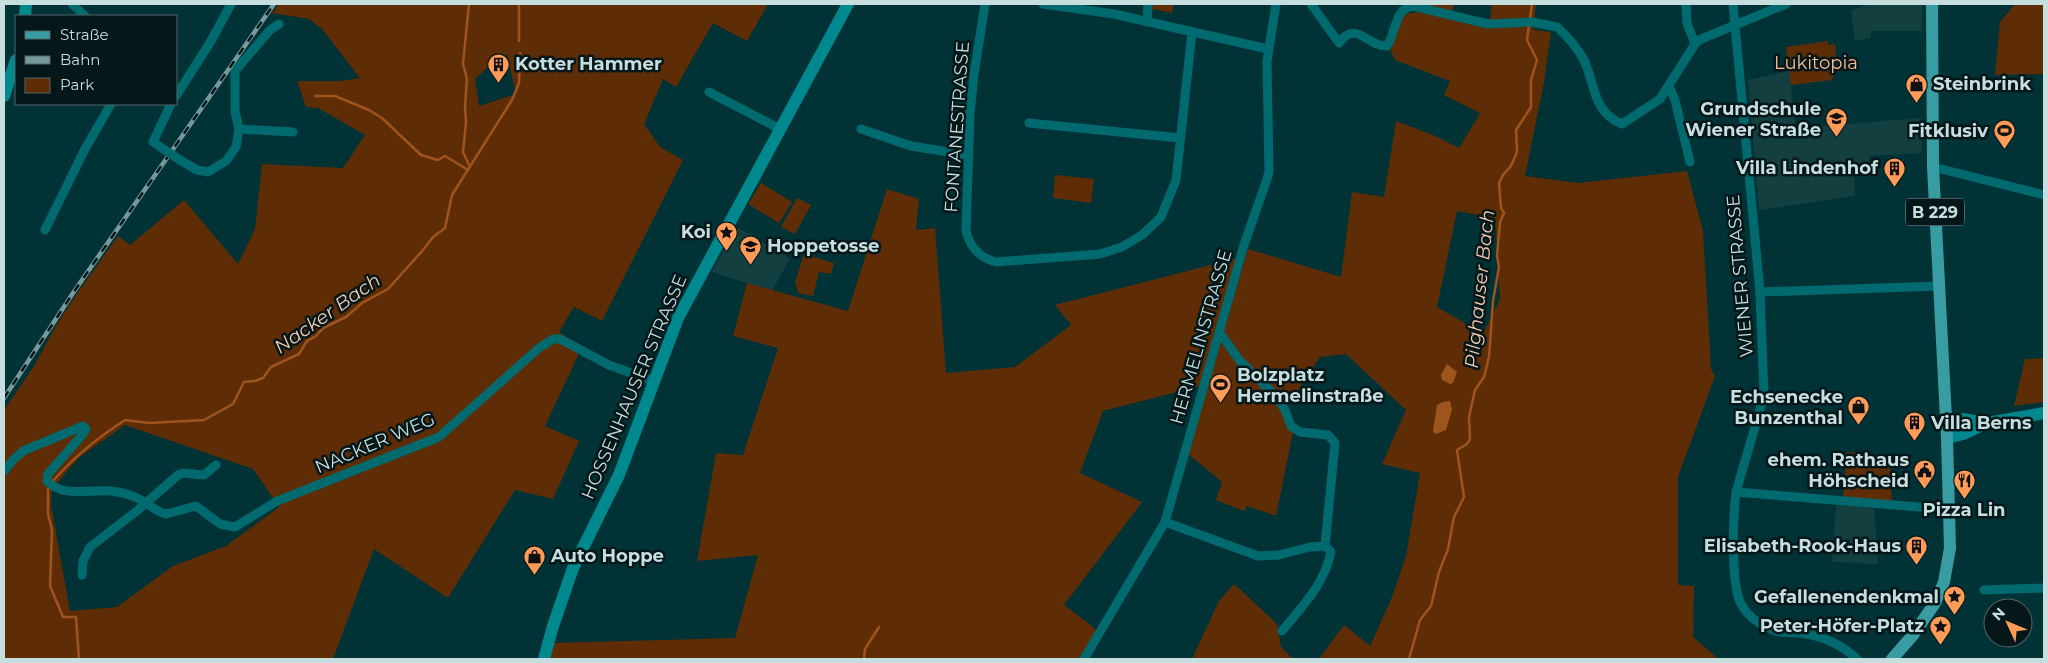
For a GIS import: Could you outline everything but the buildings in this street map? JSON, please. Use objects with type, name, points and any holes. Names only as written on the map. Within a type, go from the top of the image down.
[{"type":"main road","name":"B 229","points":[[1892,659],[1913,635],[1935,603],[1942,589],[1950,548],[1947,438],[1933,167],[1932,4]]},
{"type":"street","points":[[72,4],[84,15]]},
{"type":"street","points":[[178,93],[211,41],[231,4]]},
{"type":"street","name":"HOSSENHAUSER STRASSE","points":[[544,659],[552,626],[569,578],[584,543],[620,475],[653,381],[678,318],[848,4]]},
{"type":"street","name":"FONTANESTRASSE","points":[[985,4],[974,74],[968,155],[966,231],[968,240],[976,252],[996,262],[1100,254],[1122,246],[1142,235],[1153,225],[1165,209],[1176,180],[1192,32]]},
{"type":"street","points":[[1043,4],[1114,14],[1268,49]]},
{"type":"street","points":[[1147,22],[1148,4]]},
{"type":"street","name":"HERMELINSTRASSE","points":[[1084,659],[1165,522],[1244,245],[1269,172],[1268,49],[1276,4]]},
{"type":"street","points":[[1311,4],[1339,43],[1344,36],[1352,33],[1381,46],[1387,46],[1399,16],[1408,7],[1488,24],[1530,22],[1557,27],[1584,60],[1598,102],[1604,113],[1614,121],[1622,124],[1660,99],[1695,44],[1786,4]]},
{"type":"street","points":[[1686,4],[1687,23],[1695,44]]},
{"type":"street","name":"WIENER STRASSE","points":[[1733,4],[1760,292],[1764,396],[1736,492],[1733,534],[1735,575],[1739,599],[1757,621],[1768,628],[1782,632],[1807,634],[1837,644],[1857,659]]},
{"type":"street","points":[[172,105],[156,144],[202,172],[208,172],[216,168],[234,151],[239,130],[235,111],[235,71],[270,30],[279,24]]},
{"type":"street","points":[[4,96],[15,63]]},
{"type":"street","points":[[1668,86],[1675,100],[1690,162]]},
{"type":"street","points":[[709,92],[780,129]]},
{"type":"street","points":[[45,230],[85,149],[110,105]]},
{"type":"street","points":[[1029,123],[1180,138]]},
{"type":"street","points":[[861,129],[912,146],[968,155]]},
{"type":"street","points":[[239,130],[293,132]]},
{"type":"street","points":[[1933,167],[1995,181],[2044,195]]},
{"type":"street","points":[[1760,292],[1939,286]]},
{"type":"street","points":[[1220,333],[1240,360],[1276,396],[1285,410],[1291,426],[1300,432],[1328,435],[1335,443],[1325,546]]},
{"type":"street","name":"NACKER WEG","points":[[4,470],[23,451],[83,426],[86,428],[83,434],[48,472],[46,478],[48,482],[66,491],[124,493],[166,514],[198,507],[220,524],[235,527],[277,501],[438,437],[540,348],[553,339],[560,339],[609,365],[653,381]]},
{"type":"street","points":[[1947,438],[1963,434],[1987,423],[2044,413]]},
{"type":"street","points":[[1946,420],[1962,419],[1987,423]]},
{"type":"street","points":[[82,576],[83,561],[90,547],[179,474],[204,474],[216,465]]},
{"type":"street","points":[[1736,492],[1950,508]]},
{"type":"street","points":[[1165,522],[1258,556],[1279,555],[1310,547],[1325,546],[1331,552],[1326,570],[1314,592],[1282,631]]},
{"type":"street","points":[[1984,590],[2044,588]]},
{"type":"shaded area","points":[[1871,4],[1922,4],[1922,31],[1871,31],[1871,38],[1855,41],[1851,10]]},
{"type":"shaded area","name":"Grundschule Wiener Straße","points":[[1789,71],[1796,128],[1921,118],[1922,153],[1869,156],[1869,171],[1854,172],[1855,196],[1759,210],[1748,80]]},
{"type":"shaded area","name":"Hoppetosse","points":[[736,227],[790,258],[772,291],[712,272]]},
{"type":"shaded area","points":[[1447,364],[1457,372],[1453,383],[1450,384],[1442,380],[1441,375]]},
{"type":"shaded area","points":[[1450,401],[1452,410],[1446,430],[1436,434],[1433,431],[1437,405]]},
{"type":"shaded area","points":[[1836,505],[1874,507],[1878,564],[1832,562]]},
{"type":"green space","points":[[279,4],[768,4],[747,41],[713,23],[676,87],[663,79],[644,124],[660,147],[683,160],[602,321],[574,307],[559,332],[582,347],[545,426],[579,441],[553,499],[515,490],[448,598],[374,549],[333,659],[4,659],[4,410],[34,366],[57,324],[78,292],[118,236],[130,245],[184,200],[238,264],[255,229],[262,164],[343,168],[365,135],[318,108],[306,107],[297,81],[340,81],[360,78],[322,29],[309,19],[272,13]],"holes":[[[507,54],[516,94],[479,106],[475,79],[490,65]],[[125,425],[253,469],[279,507],[226,546],[173,566],[117,607],[70,611],[51,505],[52,490],[81,456]]]},
{"type":"green space","points":[[1153,4],[1174,4],[1172,13],[1152,9]]},
{"type":"green space","points":[[1420,4],[1454,4],[1452,12]]},
{"type":"green space","points":[[1492,4],[1536,4],[1533,30],[1551,32],[1544,82],[1525,176],[1578,183],[1687,171],[1703,231],[1711,369],[1715,376],[1678,477],[1678,585],[1694,586],[1693,637],[1718,659],[1319,659],[1344,625],[1370,646],[1392,597],[1406,556],[1420,473],[1382,464],[1406,410],[1346,354],[1320,357],[1285,410],[1293,432],[1276,516],[1247,506],[1244,511],[1216,500],[1222,482],[1188,454],[1248,249],[1341,277],[1352,192],[1384,197],[1396,121],[1433,135],[1459,148],[1480,113],[1444,95],[1450,81],[1395,60],[1390,49],[1405,14],[1419,12],[1489,27]],"holes":[[[1457,211],[1495,218],[1500,299],[1483,334],[1437,307]]]},
{"type":"green space","points":[[2015,4],[2044,4],[2044,74],[1995,75],[2000,22]]},
{"type":"green space","name":"Lukitopia","points":[[1828,41],[1828,45],[1835,44],[1837,70],[1834,71],[1834,78],[1832,80],[1791,85],[1786,47]]},
{"type":"green space","points":[[1055,175],[1094,179],[1091,203],[1053,198]]},
{"type":"green space","points":[[761,183],[792,202],[779,223],[748,204]]},
{"type":"green space","points":[[887,189],[919,199],[916,230],[935,228],[946,373],[1015,367],[1071,325],[1055,305],[1238,258],[1200,386],[1103,411],[1080,473],[1142,502],[1064,605],[1097,630],[1079,659],[549,659],[552,643],[735,638],[758,555],[697,561],[716,453],[743,455],[778,348],[733,336],[747,283],[848,311]]},
{"type":"green space","points":[[797,198],[811,205],[795,234],[781,227]]},
{"type":"green space","points":[[804,254],[834,263],[831,274],[819,272],[813,296],[798,293],[795,282]]},
{"type":"green space","points":[[2044,358],[2044,402],[2014,406],[2025,359]]},
{"type":"green space","points":[[1847,452],[1889,456],[1892,502],[1843,497]]},
{"type":"green space","points":[[1234,584],[1277,624],[1281,647],[1293,659],[1192,659],[1219,601]]},
{"type":"waterway","points":[[469,4],[463,64],[467,79],[463,152],[470,167]]},
{"type":"waterway","name":"Nacker Bach","points":[[519,4],[519,41]]},
{"type":"waterway","name":"Pilghauser Bach","points":[[1530,19],[1532,4]]},
{"type":"waterway","name":"Pilghauser Bach","points":[[1409,659],[1420,620],[1431,606],[1439,572],[1448,549],[1454,517],[1464,497],[1457,450],[1467,444],[1470,439],[1469,417],[1475,390],[1484,377],[1489,357],[1493,301],[1499,267],[1497,256],[1500,222],[1504,213],[1501,208],[1499,183],[1511,166],[1517,152],[1516,130],[1531,107],[1531,80],[1537,60],[1527,40],[1529,25]]},
{"type":"waterway","name":"Nacker Bach","points":[[52,482],[86,448],[125,420],[149,423],[204,420],[233,404],[244,382],[263,378],[271,367],[299,354],[307,341],[316,336],[323,328],[346,317],[362,303],[388,289],[433,237],[445,228],[452,195],[512,100],[519,83],[520,53]]},
{"type":"waterway","points":[[315,96],[335,96],[369,110],[382,118],[421,155],[438,160],[445,156],[468,170]]},
{"type":"waterway","name":"Nacker Bach","points":[[48,489],[48,514],[52,530],[50,586],[63,617],[76,617],[79,659]]},
{"type":"waterway","points":[[864,659],[865,649],[879,627]]},
{"type":"railway","points":[[4,398],[73,293],[274,4]]},
{"type":"place","name":"Kotter Hammer","points":[[499,83]]},
{"type":"place","name":"Steinbrink","points":[[1917,103]]},
{"type":"place","name":"Grundschule Wiener Straße","points":[[1837,138]]},
{"type":"place","name":"Fitklusiv","points":[[2004,150]]},
{"type":"place","name":"Villa Lindenhof","points":[[1894,187]]},
{"type":"place","name":"Koi","points":[[727,251]]},
{"type":"place","name":"Hoppetosse","points":[[751,265]]},
{"type":"place","name":"Bolzplatz Hermelinstraße","points":[[1221,404]]},
{"type":"place","name":"Echsenecke Bunzenthal","points":[[1859,426]]},
{"type":"place","name":"Villa Berns","points":[[1915,442]]},
{"type":"place","name":"ehem. Rathaus Höhscheid","points":[[1925,489]]},
{"type":"place","name":"Pizza Lin","points":[[1964,499]]},
{"type":"place","name":"Elisabeth-Rook-Haus","points":[[1917,565]]},
{"type":"place","name":"Auto Hoppe","points":[[535,575]]},
{"type":"place","name":"Gefallenendenkmal","points":[[1955,616]]},
{"type":"place","name":"Peter-Höfer-Platz","points":[[1940,645]]}]
